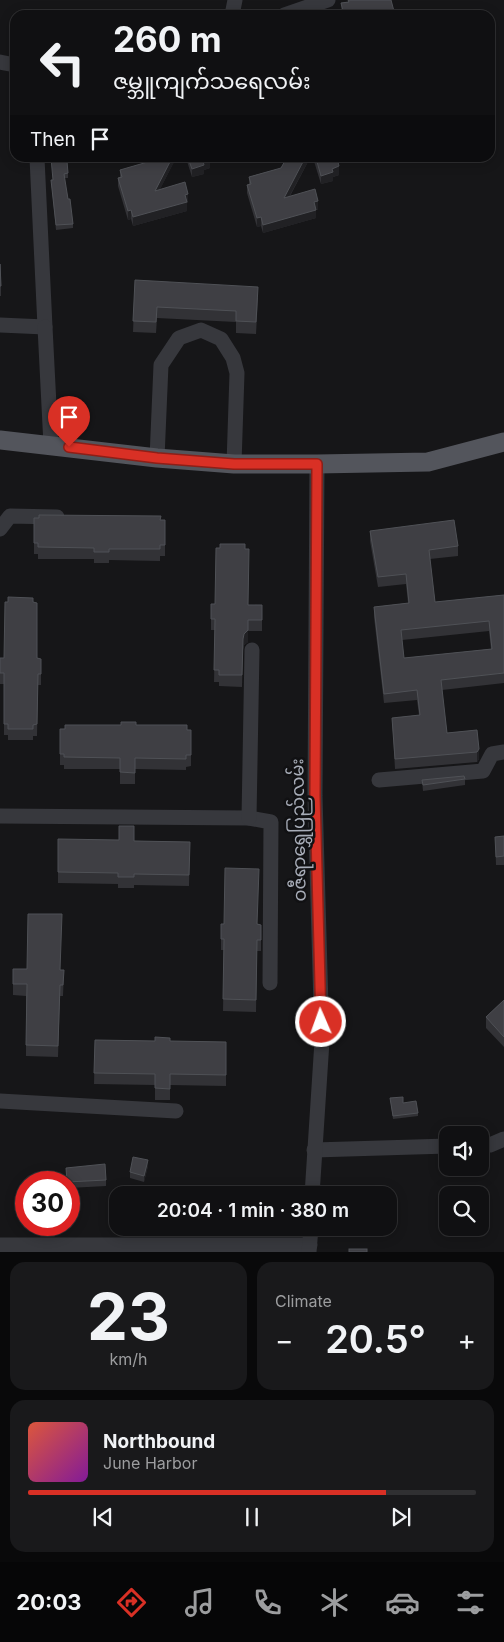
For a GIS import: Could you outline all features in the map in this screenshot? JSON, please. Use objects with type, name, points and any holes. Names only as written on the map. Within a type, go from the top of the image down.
[{"type":"main road","points":[[0,440],[157,458],[234,464],[428,462],[504,442]]},
{"type":"street","points":[[299,10],[328,0]]},
{"type":"street","points":[[37,162],[51,445]]},
{"type":"street","points":[[0,325],[45,327]]},
{"type":"street","points":[[157,458],[162,365],[179,338],[201,330],[221,339],[234,358],[237,373],[234,464]]},
{"type":"street","name":"ဝဇီရာရွှေပြည်လမ်း","points":[[312,1186],[322,1041],[315,796],[317,464]]},
{"type":"street","points":[[0,529],[10,516],[69,517]]},
{"type":"street","points":[[249,818],[252,650]]},
{"type":"street","points":[[379,780],[483,771],[492,754],[504,752]]},
{"type":"street","points":[[0,816],[249,818],[271,822],[270,983]]},
{"type":"street","points":[[0,1101],[176,1111]]},
{"type":"street","points":[[489,1145],[504,1139]]},
{"type":"street","points":[[314,1150],[439,1146]]},
{"type":"street","points":[[0,1245],[146,1249],[310,1249],[310,1236]]},
{"type":"building","points":[[348,0],[391,0],[394,10],[343,10],[341,3],[349,2]]},
{"type":"building","points":[[51,162],[67,162],[68,173],[64,174],[73,224],[56,225],[51,180],[53,180]]},
{"type":"building","points":[[148,162],[170,162],[155,191],[185,182],[188,194],[185,195],[187,202],[133,217],[131,210],[128,211],[118,178],[122,177],[120,170]]},
{"type":"building","points":[[189,162],[203,162],[204,165],[192,169]]},
{"type":"building","points":[[284,162],[303,162],[284,198],[315,189],[318,201],[314,202],[316,210],[263,225],[261,217],[257,218],[247,185],[251,184],[249,177],[281,168]]},
{"type":"building","points":[[317,162],[338,162],[339,166],[332,169],[333,172],[321,176]]},
{"type":"building","points":[[135,280],[258,287],[256,322],[236,321],[236,311],[157,307],[156,322],[133,321]]},
{"type":"building","points":[[39,515],[161,516],[160,520],[165,520],[165,545],[160,545],[160,549],[109,549],[109,552],[94,552],[94,548],[38,547],[38,543],[34,543],[34,518],[39,518]]},
{"type":"building","points":[[454,520],[458,546],[429,550],[435,602],[504,595],[504,673],[441,680],[447,733],[477,730],[479,749],[477,752],[395,759],[392,718],[420,715],[417,690],[384,694],[374,607],[409,603],[406,574],[378,577],[370,531]],"holes":[[[489,621],[492,649],[404,658],[401,630]]]},
{"type":"building","points":[[220,544],[245,544],[245,549],[249,549],[248,605],[262,605],[262,620],[248,620],[248,630],[244,634],[242,675],[219,675],[219,670],[214,670],[215,619],[211,619],[211,604],[215,604],[216,548],[220,548]]},
{"type":"building","points":[[8,597],[33,598],[33,602],[37,603],[37,658],[41,659],[41,674],[38,674],[37,724],[33,725],[33,729],[8,729],[8,724],[4,724],[4,673],[0,673],[0,658],[4,658],[5,602],[8,602]]},
{"type":"building","points":[[121,722],[136,722],[136,725],[187,725],[187,730],[191,730],[191,755],[186,755],[186,759],[135,758],[135,773],[120,772],[120,758],[64,757],[64,754],[60,754],[60,729],[65,729],[65,725],[121,725]]},
{"type":"building","points":[[464,776],[465,779],[423,785],[422,780]]},
{"type":"building","points":[[119,826],[134,826],[134,841],[190,842],[189,875],[134,874],[134,877],[118,877],[118,873],[58,872],[58,839],[119,840]]},
{"type":"building","points":[[504,836],[504,856],[496,857],[495,837]]},
{"type":"building","points":[[225,868],[259,869],[257,924],[261,925],[261,940],[257,940],[256,1000],[223,999],[224,939],[221,939],[221,924],[224,924]]},
{"type":"building","points":[[28,914],[62,914],[60,970],[64,970],[63,985],[60,985],[58,1046],[26,1045],[27,984],[13,984],[13,969],[27,969]]},
{"type":"building","points":[[504,1000],[504,1037],[486,1017]]},
{"type":"building","points":[[155,1037],[170,1038],[170,1041],[226,1042],[226,1075],[170,1074],[170,1089],[155,1088],[155,1074],[94,1073],[95,1040],[155,1041]]},
{"type":"building","points":[[403,1097],[403,1103],[416,1101],[418,1113],[393,1116],[390,1098]]},
{"type":"building","points":[[133,1157],[148,1160],[144,1176],[130,1172]]},
{"type":"building","points":[[105,1164],[106,1180],[80,1181],[80,1171],[66,1171],[66,1168]]},
{"type":"building","points":[[349,1249],[367,1249],[367,1252],[349,1252]]},
{"type":"route","points":[[69,447],[157,458],[234,464],[317,464],[315,796],[321,1022]]}]
